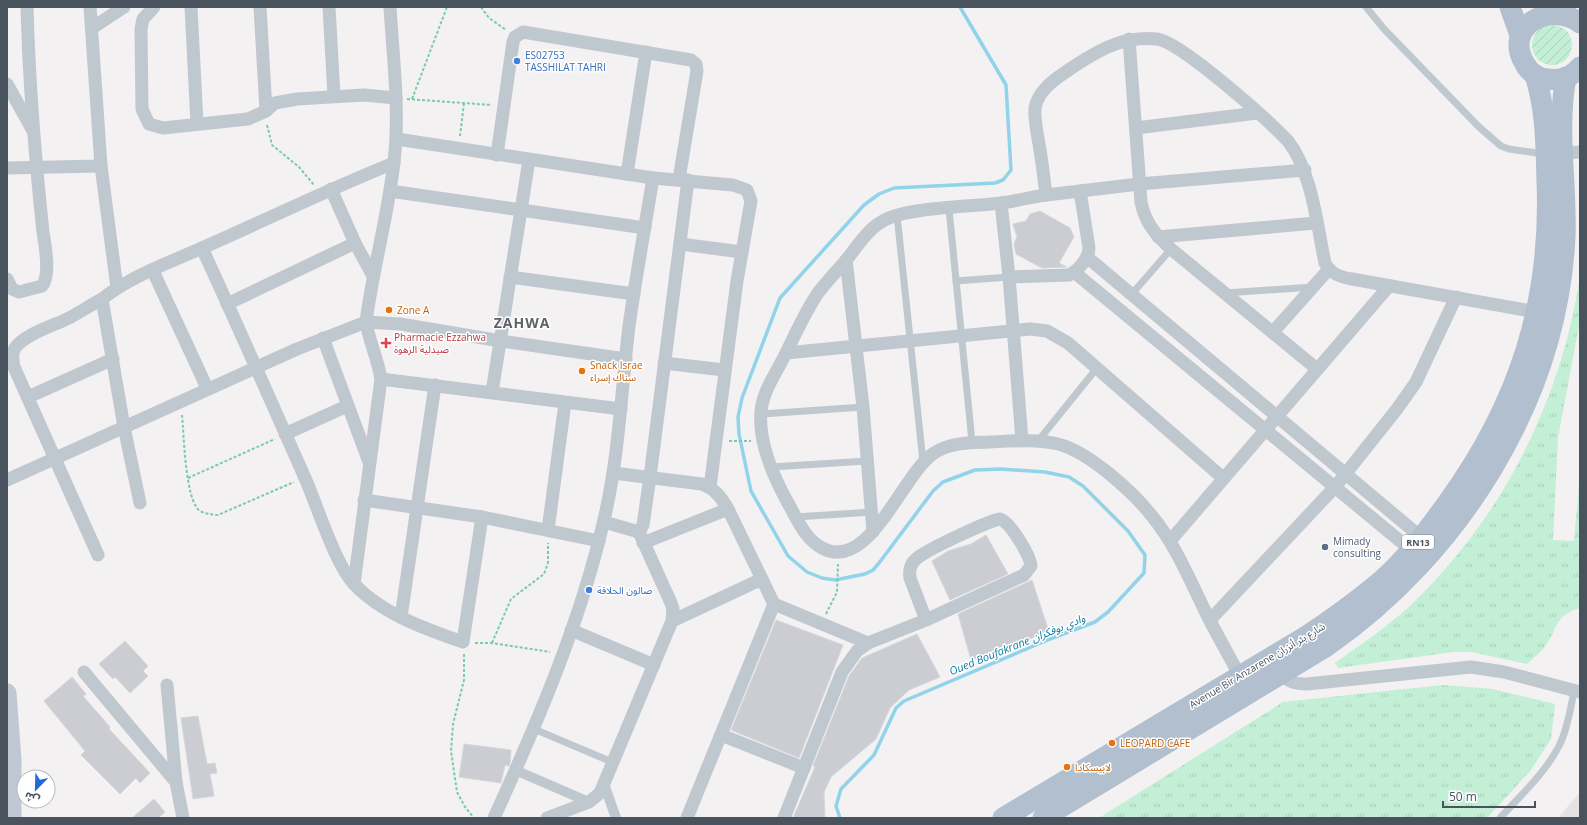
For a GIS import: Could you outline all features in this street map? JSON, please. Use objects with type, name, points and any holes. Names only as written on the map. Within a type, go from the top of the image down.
[{"type":"main road","name":"RN13","points":[[1510,7],[1520,36],[1518,47],[1521,58],[1527,67],[1535,75],[1545,79],[1556,80],[1573,72]]},
{"type":"main road","points":[[1520,36],[1524,25],[1542,12],[1561,10],[1572,16],[1580,23]]},
{"type":"main road","name":"Avenue Bir Anzarene شارع بئر أنزران","points":[[1043,818],[1280,674],[1351,629],[1377,608],[1398,588],[1435,548],[1486,479],[1500,456],[1538,371],[1556,300],[1565,237],[1565,197],[1561,117],[1573,72]]},
{"type":"main road","name":"Avenue Bir Anzarene شارع بئر أنزران","points":[[1003,818],[1326,623],[1382,580],[1416,544],[1478,460],[1488,442],[1523,360],[1537,312],[1547,247],[1548,209],[1563,153],[1543,109],[1535,75]]},
{"type":"main road","points":[[7,693],[12,760],[12,818]]},
{"type":"street","points":[[7,279],[12,289],[19,292],[42,286],[46,278],[46,260],[33,131],[27,7]]},
{"type":"street","points":[[90,7],[101,166],[117,288]]},
{"type":"street","points":[[92,28],[124,7]]},
{"type":"street","points":[[154,7],[143,19],[141,29],[142,109],[149,124],[163,128],[248,119],[266,111],[275,103],[334,96],[364,95],[396,98]]},
{"type":"street","points":[[191,7],[197,124]]},
{"type":"street","points":[[260,7],[266,111]]},
{"type":"street","points":[[329,7],[334,96]]},
{"type":"street","points":[[354,584],[381,378],[380,366],[371,342],[366,322],[373,276],[390,192],[396,139],[396,98],[390,7]]},
{"type":"street","points":[[497,155],[515,37],[523,32],[688,58],[696,64],[697,71],[684,180],[680,244],[641,538],[671,603],[673,610],[672,621],[604,784],[595,798],[589,802],[547,818]]},
{"type":"street","points":[[1129,39],[1139,184],[1143,213],[1147,222],[1158,237],[1171,249],[1317,369]]},
{"type":"street","points":[[1046,195],[1035,118],[1037,99],[1048,85],[1108,45],[1129,39],[1158,39],[1170,44],[1215,76],[1288,140],[1295,149],[1305,170],[1325,263],[1329,269],[1341,277],[1537,312]]},
{"type":"street","points":[[627,174],[646,52]]},
{"type":"street","points":[[7,84],[33,131]]},
{"type":"street","points":[[1136,128],[1258,113]]},
{"type":"street","points":[[396,139],[653,178],[734,185],[747,190],[751,201],[724,370],[710,487]]},
{"type":"street","points":[[492,392],[529,160]]},
{"type":"street","points":[[98,555],[14,366],[12,357],[14,349],[36,333],[68,318],[102,299],[117,288],[326,191],[394,163]]},
{"type":"street","points":[[7,168],[101,166]]},
{"type":"street","points":[[1240,676],[1170,541],[1152,516],[1128,492],[1098,466],[1068,447],[1038,441],[1022,440],[972,442],[956,444],[944,448],[923,462],[873,532],[864,542],[849,551],[830,551],[820,547],[810,539],[776,480],[763,440],[761,414],[764,397],[815,298],[862,240],[879,223],[897,215],[1001,203],[1046,195],[1139,184],[1305,170]]},
{"type":"street","points":[[494,818],[534,729],[563,654],[604,522],[613,473],[634,294],[653,178]]},
{"type":"street","points":[[326,191],[373,276]]},
{"type":"street","points":[[390,192],[645,228]]},
{"type":"street","points":[[1009,277],[1065,276],[1074,272],[1086,257],[1089,248],[1080,192]]},
{"type":"street","points":[[1001,203],[1009,277],[1012,331],[1022,440]]},
{"type":"street","points":[[1158,237],[1316,223]]},
{"type":"street","points":[[227,304],[355,244]]},
{"type":"street","points":[[680,244],[742,252]]},
{"type":"street","points":[[202,248],[345,572],[354,584],[379,604],[401,617],[463,642],[482,517]]},
{"type":"street","points":[[1086,257],[1345,475],[1416,544]]},
{"type":"street","points":[[846,260],[863,407],[873,532]]},
{"type":"street","points":[[1273,332],[1329,269]]},
{"type":"street","points":[[153,271],[207,388]]},
{"type":"street","points":[[1074,272],[1335,487],[1416,544]]},
{"type":"street","points":[[510,277],[634,294]]},
{"type":"street","points":[[1170,541],[1389,286]]},
{"type":"street","points":[[1210,620],[1335,487],[1397,409],[1416,382],[1456,297]]},
{"type":"street","points":[[102,299],[124,427],[140,503]]},
{"type":"street","points":[[7,480],[207,388],[323,338],[366,322],[400,324],[501,341],[626,359]]},
{"type":"street","points":[[786,353],[1030,329],[1047,331],[1068,343],[1223,478]]},
{"type":"street","points":[[323,338],[347,406],[370,463]]},
{"type":"street","points":[[28,397],[113,359]]},
{"type":"street","points":[[664,363],[724,370]]},
{"type":"street","points":[[381,378],[621,410]]},
{"type":"street","points":[[401,617],[435,385]]},
{"type":"street","points":[[548,530],[566,403]]},
{"type":"street","points":[[285,434],[347,406]]},
{"type":"street","points":[[613,473],[702,484],[710,487],[721,496],[774,604],[868,643]]},
{"type":"street","points":[[364,500],[482,517],[599,541]]},
{"type":"street","points":[[604,522],[641,538],[728,509]]},
{"type":"street","points":[[784,818],[842,672],[857,651],[868,643],[926,620],[1024,575],[1028,571],[1031,566],[1029,557],[1008,523],[1000,519],[987,522],[923,555],[913,562],[909,572],[910,578],[926,620]]},
{"type":"street","points":[[672,621],[762,579]]},
{"type":"street","points":[[687,818],[774,604]]},
{"type":"street","points":[[571,630],[654,665]]},
{"type":"street","points":[[1280,674],[1288,682],[1307,684],[1471,667],[1504,672],[1577,692]]},
{"type":"street","points":[[84,672],[176,782]]},
{"type":"street","points":[[167,685],[176,782],[184,818]]},
{"type":"street","points":[[721,735],[804,768]]},
{"type":"street","points":[[515,770],[589,802]]},
{"type":"street","points":[[604,784],[616,818]]},
{"type":"lane","points":[[1366,7],[1384,29],[1479,127],[1501,146],[1508,149],[1563,153]]},
{"type":"lane","points":[[949,209],[972,442]]},
{"type":"lane","points":[[897,215],[909,341],[923,462]]},
{"type":"lane","points":[[1131,295],[1171,249]]},
{"type":"lane","points":[[956,281],[1009,277]]},
{"type":"lane","points":[[1225,293],[1313,287]]},
{"type":"lane","points":[[1038,441],[1097,368]]},
{"type":"lane","points":[[761,414],[863,407]]},
{"type":"lane","points":[[771,467],[867,461]]},
{"type":"lane","points":[[796,517],[872,512]]},
{"type":"lane","points":[[1500,818],[1550,760],[1560,745],[1577,692]]},
{"type":"lane","points":[[534,729],[612,762]]},
{"type":"path","points":[[412,99],[448,7]]},
{"type":"path","points":[[481,7],[489,18],[515,37]]},
{"type":"path","points":[[396,98],[504,106]]},
{"type":"path","points":[[459,148],[464,103]]},
{"type":"path","points":[[266,111],[269,139],[272,145],[326,191]]},
{"type":"path","points":[[181,401],[188,478],[192,502],[199,510],[208,514],[218,515],[304,477]]},
{"type":"path","points":[[188,478],[285,434]]},
{"type":"path","points":[[729,441],[746,441]]},
{"type":"path","points":[[492,643],[511,599],[541,577],[546,570],[548,530]]},
{"type":"path","points":[[822,624],[837,592],[838,566]]},
{"type":"path","points":[[474,818],[465,807],[457,792],[451,750],[453,724],[464,680],[463,642],[492,643],[563,654]]},
{"type":"shaded area","points":[[1580,792],[1580,818],[1558,818]]},
{"type":"green space","points":[[1552,25],[1566,31],[1572,45],[1566,59],[1552,65],[1538,59],[1532,45],[1538,31]]},
{"type":"green space","points":[[1580,277],[1580,320],[1558,438],[1553,540],[1574,541],[1580,475],[1580,608],[1571,611],[1560,619],[1543,649],[1527,664],[1471,652],[1453,652],[1338,668],[1335,663],[1390,623],[1420,596],[1451,562],[1479,526],[1504,489],[1526,449],[1544,408],[1559,366],[1571,322]]},
{"type":"green space","points":[[1443,685],[1493,689],[1555,704],[1551,739],[1531,770],[1487,818],[1099,818],[1283,702]]},
{"type":"building","points":[[1040,211],[1070,228],[1074,237],[1059,263],[1067,267],[1042,268],[1016,254],[1014,244],[1017,237],[1013,224],[1026,221],[1030,214]]},
{"type":"building","points":[[986,535],[1008,574],[950,600],[932,561],[948,551],[971,544]]},
{"type":"building","points":[[1032,580],[1049,632],[971,660],[958,614]]},
{"type":"building","points":[[776,620],[843,645],[799,758],[731,730]]},
{"type":"building","points":[[917,634],[940,677],[909,690],[890,708],[876,739],[831,777],[824,792],[825,818],[793,818],[815,767],[813,766],[849,676],[862,658]]},
{"type":"building","points":[[125,641],[148,666],[143,671],[148,676],[130,693],[115,677],[113,679],[99,664]]},
{"type":"building","points":[[72,677],[86,694],[83,696],[110,727],[109,729],[150,773],[140,783],[136,778],[120,794],[81,755],[85,751],[44,701]]},
{"type":"building","points":[[198,716],[207,764],[215,763],[217,773],[210,774],[214,796],[193,799],[181,718]]},
{"type":"building","points":[[464,744],[511,750],[510,763],[509,766],[505,765],[501,783],[459,777]]},
{"type":"building","points":[[154,799],[165,812],[158,818],[132,818]]},
{"type":"waterway","name":"Oued Boufakrane وادي بوفكران","points":[[840,818],[836,806],[841,789],[874,755],[896,708],[904,701],[1050,639],[1095,622],[1108,612],[1144,573],[1145,555],[1128,531],[1083,486],[1069,477],[1045,472],[1001,469],[975,470],[943,482],[933,491],[873,570],[865,574],[835,580],[822,578],[807,572],[788,556],[751,491],[739,434],[738,417],[742,398],[780,298],[864,205],[879,194],[894,188],[995,183],[1003,180],[1011,170],[1006,85],[960,7]]},
{"type":"place","name":"ES02753 TASSHILAT TAHRI","points":[[517,61]]},
{"type":"place","name":"Zone A","points":[[389,310]]},
{"type":"place","name":"Pharmacie Ezzahwa صيدلية الزهوة","points":[[386,343]]},
{"type":"place","name":"Snack Israe سناك إسراء","points":[[582,371]]},
{"type":"place","name":"Mimady consulting","points":[[1325,547]]},
{"type":"place","name":"صالون الحلاقة","points":[[589,590]]},
{"type":"place","name":"LEOPARD CAFE","points":[[1112,743]]},
{"type":"place","name":"لابيسكادا","points":[[1067,767]]},
{"type":"district","name":"ZAHWA","points":[[522,322]]}]
